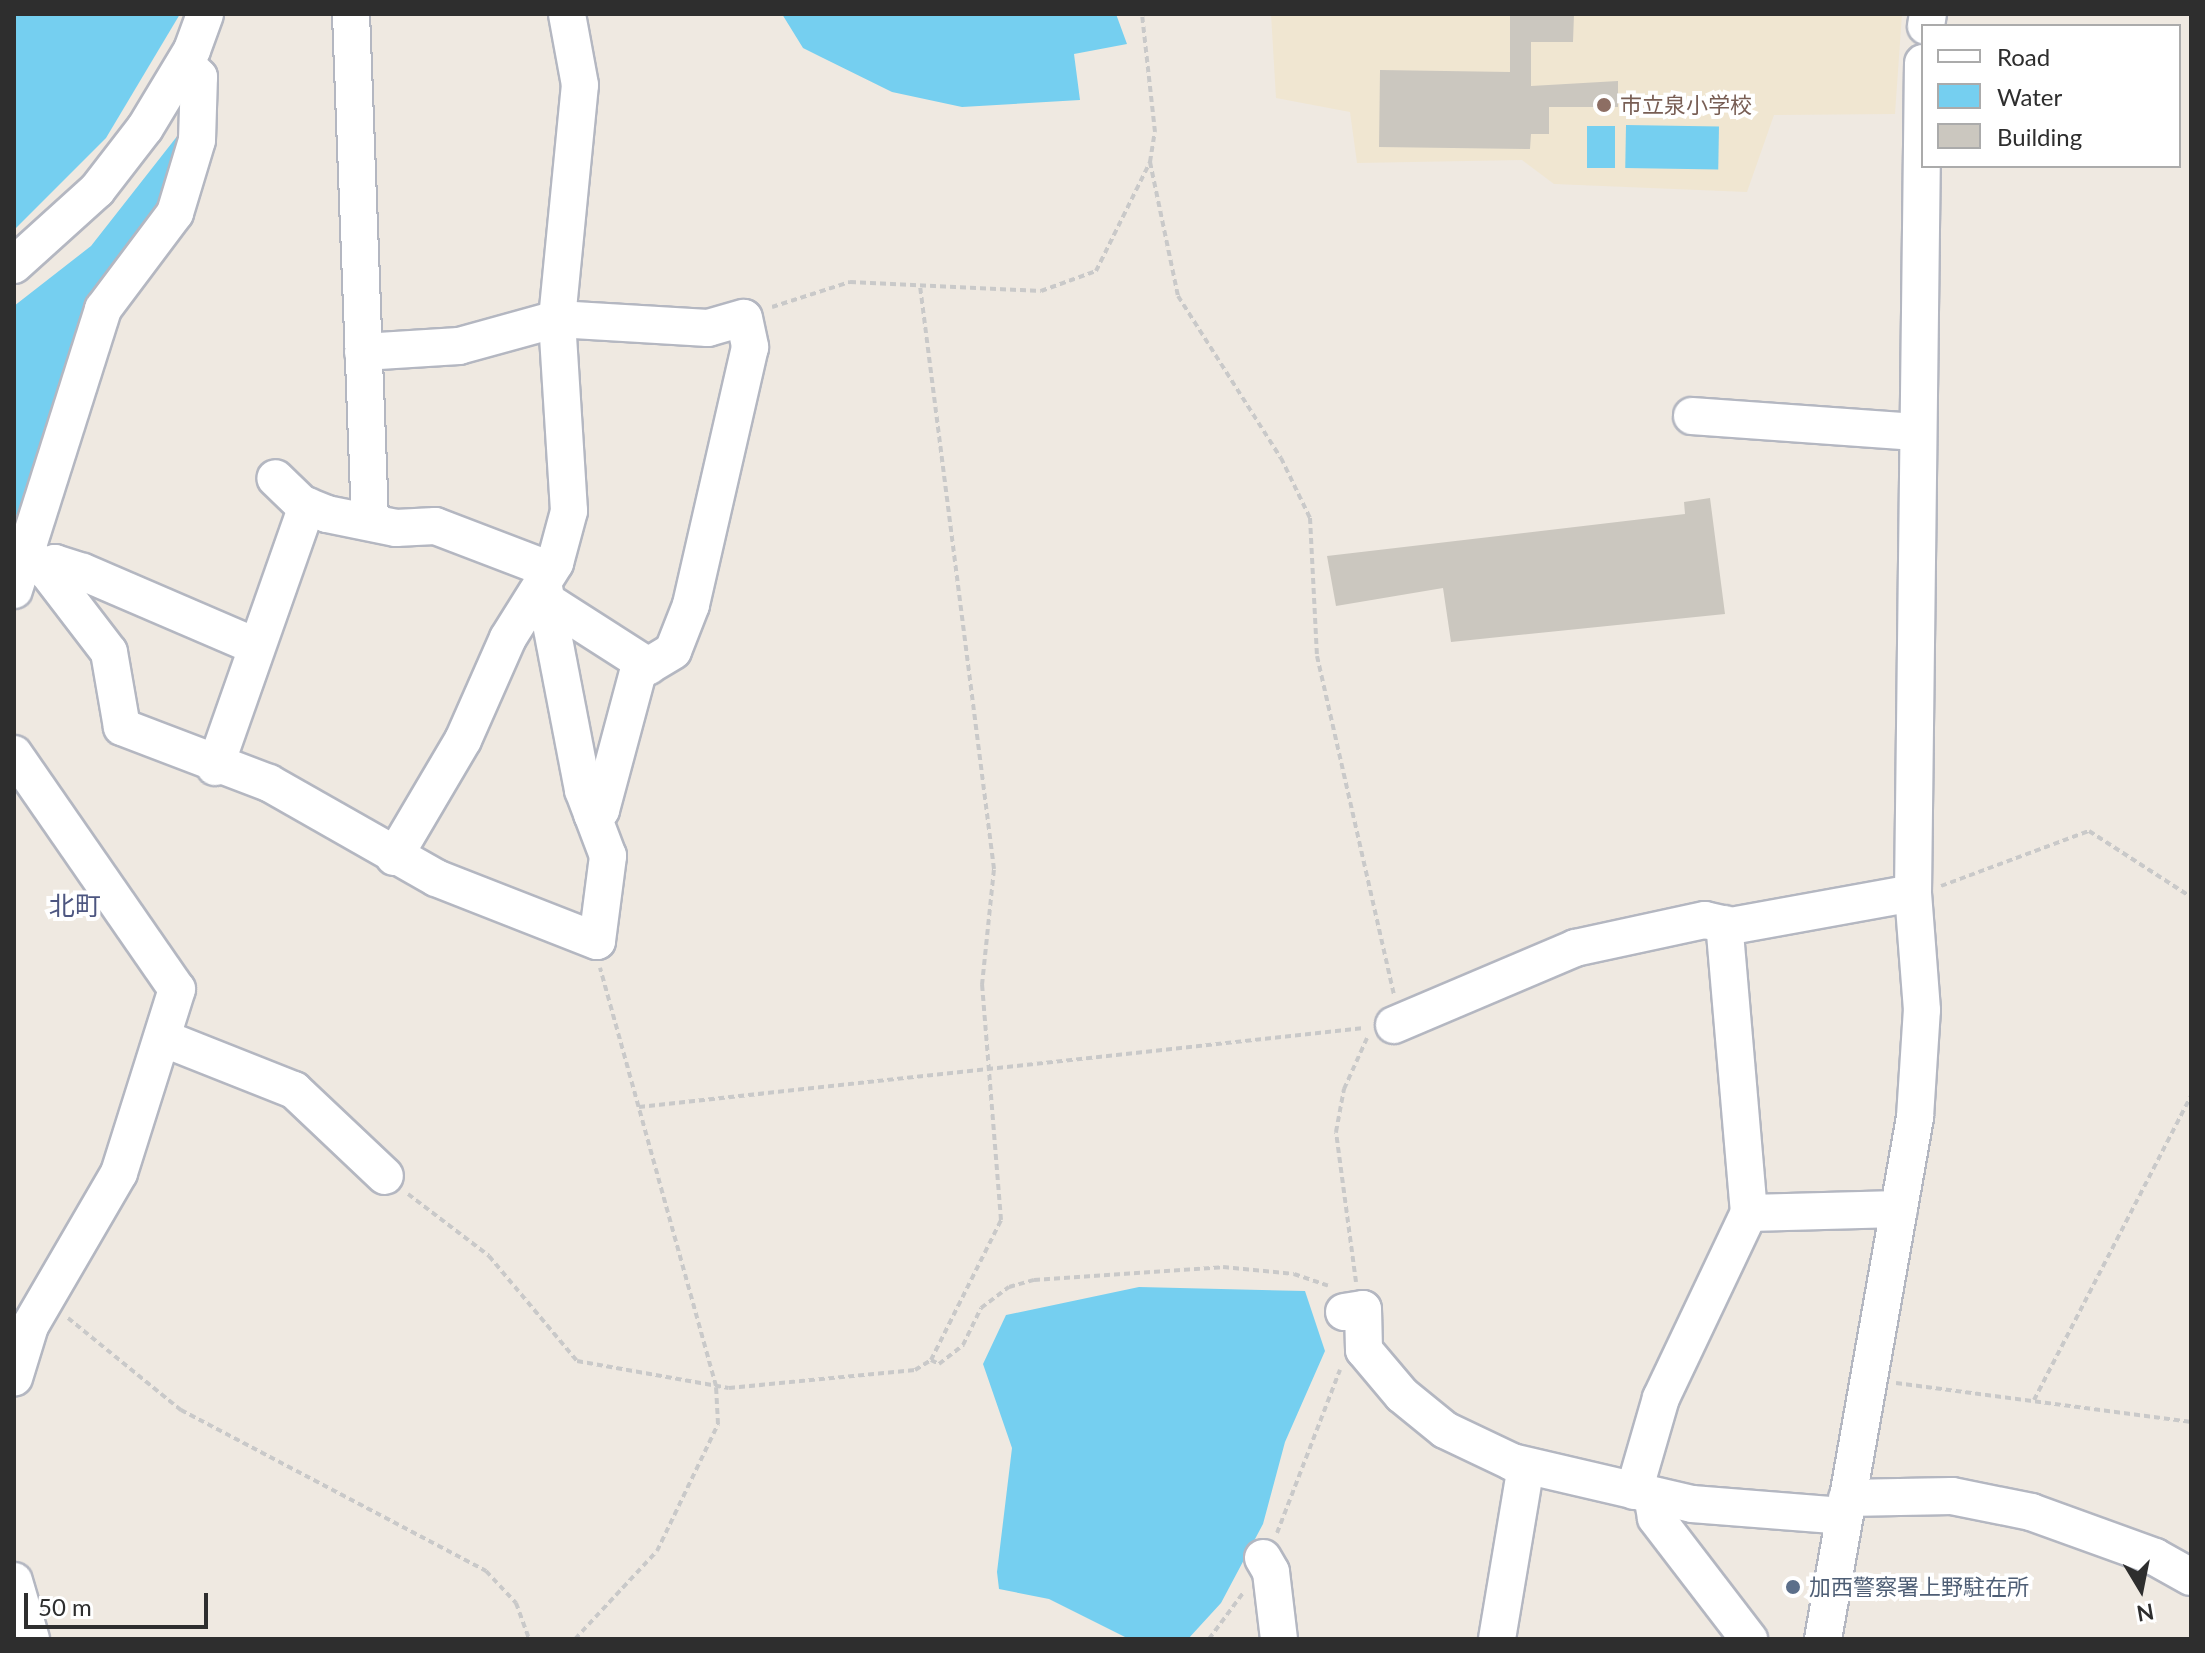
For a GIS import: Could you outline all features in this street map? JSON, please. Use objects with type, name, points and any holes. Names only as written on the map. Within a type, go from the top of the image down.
[{"type":"street","points":[[14,265],[97,190],[185,63],[205,14]]},
{"type":"street","points":[[351,14],[370,521]]},
{"type":"street","points":[[394,857],[548,591],[569,511],[557,319],[580,85],[567,14]]},
{"type":"street","points":[[14,590],[28,554],[103,309],[175,213],[197,140],[199,77],[185,63]]},
{"type":"street","points":[[1823,1639],[1899,1209],[1922,1010],[1913,893],[1915,432],[1921,155]]},
{"type":"street","points":[[363,352],[475,343],[557,319],[708,328],[744,318],[750,347],[691,605],[673,651],[638,672],[601,810],[592,815]]},
{"type":"street","points":[[1692,416],[1915,432]]},
{"type":"street","points":[[28,554],[109,652],[122,727],[215,767],[269,783],[394,857],[597,941],[608,856],[592,815],[548,591],[540,566],[459,532],[370,521],[307,506],[275,478]]},
{"type":"street","points":[[215,767],[255,646],[307,506]]},
{"type":"street","points":[[28,554],[83,572],[255,646]]},
{"type":"street","points":[[548,591],[648,666]]},
{"type":"street","points":[[14,754],[177,989],[165,1039],[119,1173],[45,1298],[14,1378]]},
{"type":"street","points":[[1381,1026],[1575,948],[1705,920],[1724,924],[1913,893]]},
{"type":"street","points":[[1724,924],[1749,1213],[1661,1398],[1643,1493],[1656,1518],[1749,1639]]},
{"type":"street","points":[[165,1039],[294,1090],[385,1176]]},
{"type":"street","points":[[1749,1213],[1899,1209]]},
{"type":"street","points":[[1353,1311],[1364,1350],[1402,1395],[1445,1430],[1526,1466],[1643,1493],[1845,1507],[1952,1496],[2031,1512],[2155,1557],[2191,1577]]},
{"type":"street","points":[[1497,1639],[1526,1466]]},
{"type":"street","points":[[1263,1558],[1271,1572],[1279,1639]]},
{"type":"street","points":[[14,1581],[31,1639]]},
{"type":"path","points":[[744,318],[799,294],[850,282],[920,286],[1072,285],[1108,258],[1150,162],[1155,132],[1142,14]]},
{"type":"path","points":[[1150,162],[1178,296],[1218,369],[1274,446],[1310,518],[1317,656],[1394,994],[1336,1132],[1353,1311],[1339,1383],[1263,1558],[1209,1639]]},
{"type":"path","points":[[385,1176],[489,1256],[577,1361],[716,1386],[915,1370],[931,1360],[1001,1220],[982,985],[994,869],[920,286]]},
{"type":"path","points":[[1913,893],[2005,868],[2075,831],[2089,831],[2191,897]]},
{"type":"path","points":[[575,1639],[657,1551],[718,1424],[716,1386],[600,977],[597,941]]},
{"type":"path","points":[[639,1107],[1381,1026]]},
{"type":"path","points":[[2034,1400],[2191,1096]]},
{"type":"path","points":[[931,1360],[939,1364],[963,1345],[981,1308],[1009,1287],[1034,1280],[1223,1267],[1294,1274],[1328,1286],[1353,1311]]},
{"type":"path","points":[[45,1298],[181,1410],[486,1571],[516,1603],[529,1639]]},
{"type":"path","points":[[1871,1378],[2191,1422]]},
{"type":"shaded area","name":"市立泉小学校","points":[[1271,14],[1902,14],[1895,114],[1774,115],[1747,192],[1554,184],[1522,160],[1357,163],[1350,112],[1276,98]]},
{"type":"water","points":[[14,14],[180,14],[106,138],[14,230]]},
{"type":"water","points":[[782,14],[1116,14],[1127,44],[1074,54],[1080,100],[962,107],[892,92],[803,48]]},
{"type":"water","points":[[1626,125],[1719,127],[1718,170],[1625,168]]},
{"type":"water","points":[[1587,126],[1615,126],[1615,168],[1587,168]]},
{"type":"water","points":[[182,130],[179,177],[116,270],[97,283],[38,481],[14,519],[14,306],[91,246]]},
{"type":"water","points":[[1139,1287],[1305,1291],[1325,1351],[1285,1442],[1263,1524],[1221,1603],[1188,1639],[1129,1639],[1049,1599],[999,1589],[997,1572],[1012,1448],[983,1364],[1006,1315]]},
{"type":"building","points":[[1510,14],[1574,14],[1573,42],[1531,42],[1531,86],[1618,81],[1618,107],[1549,107],[1549,134],[1531,134],[1530,149],[1379,147],[1380,70],[1510,72]]},
{"type":"building","points":[[1710,498],[1725,614],[1451,642],[1443,588],[1336,606],[1327,556],[1685,514],[1684,502]]},
{"type":"place","name":"市立泉小学校","points":[[1604,105]]},
{"type":"place","name":"加西警察署上野駐在所","points":[[1793,1587]]},
{"type":"district","name":"北町","points":[[75,906]]}]
